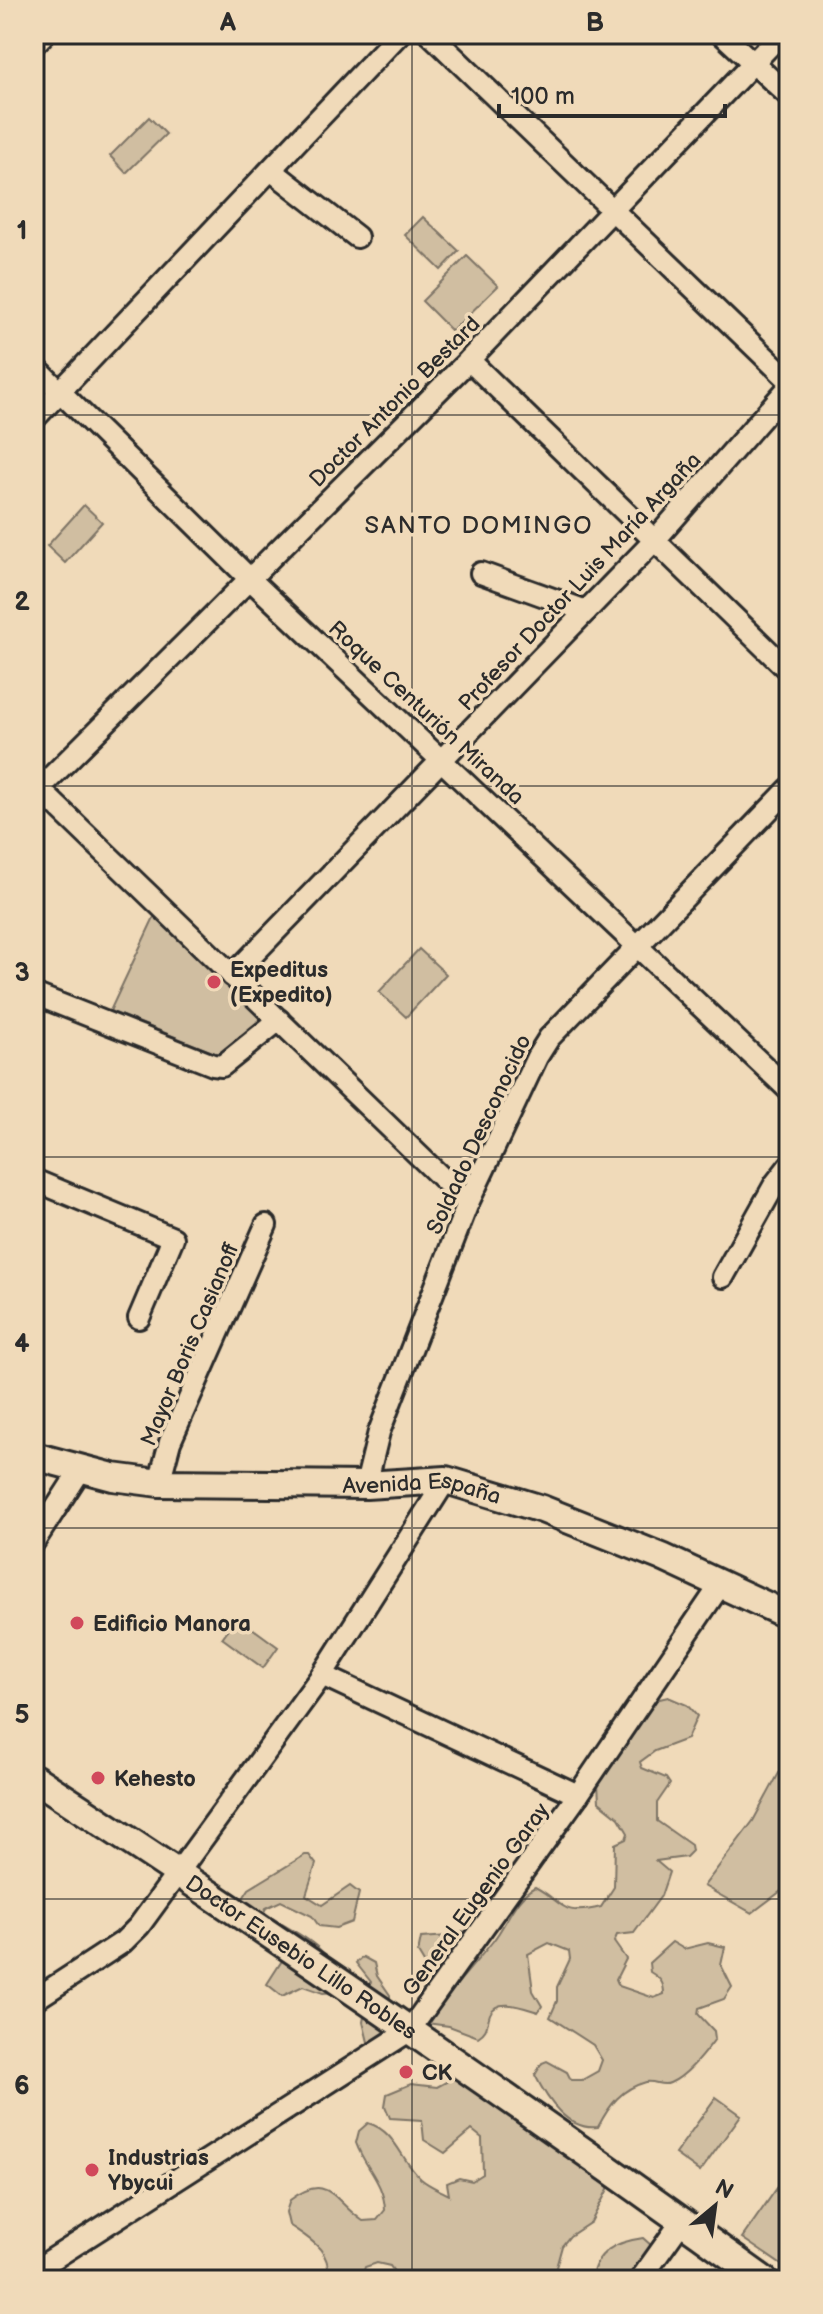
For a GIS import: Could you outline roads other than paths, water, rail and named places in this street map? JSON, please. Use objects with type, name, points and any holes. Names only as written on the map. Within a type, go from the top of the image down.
[{"type":"main road","points":[[34,40],[40,34]]},
{"type":"main road","name":"Avenida España","points":[[34,1456],[81,1469],[159,1483],[366,1485],[446,1480],[542,1509],[789,1616]]},
{"type":"main road","name":"Doctor Eusebio Lillo Robles","points":[[34,1778],[179,1872],[764,2280]]},
{"type":"street","points":[[34,419],[399,34]]},
{"type":"street","points":[[430,34],[789,380]]},
{"type":"street","points":[[722,34],[789,96]]},
{"type":"street","name":"Doctor Antonio Bestard","points":[[36,789],[251,580],[469,360],[781,34]]},
{"type":"street","points":[[271,170],[357,237]]},
{"type":"street","points":[[469,360],[789,671]]},
{"type":"street","name":"Roque Centurión Miranda","points":[[34,366],[251,580],[789,1090]]},
{"type":"street","name":"Profesor Doctor Luis María Argaña","points":[[232,976],[655,540],[789,387]]},
{"type":"street","points":[[481,573],[586,611]]},
{"type":"street","points":[[36,789],[468,1203]]},
{"type":"street","name":"Soldado Desconocido","points":[[366,1485],[379,1432],[468,1203],[525,1080],[549,1038],[789,789]]},
{"type":"street","points":[[34,994],[222,1066],[279,1020]]},
{"type":"street","points":[[723,1277],[775,1184],[789,1166]]},
{"type":"street","points":[[34,1180],[173,1238],[139,1318]]},
{"type":"street","name":"Mayor Boris Casianoff","points":[[159,1483],[170,1442],[266,1225]]},
{"type":"street","points":[[34,1542],[81,1469]]},
{"type":"street","points":[[34,2000],[123,1942],[179,1872],[322,1675],[446,1480]]},
{"type":"street","name":"General Eugenio Garay","points":[[34,2271],[409,2031],[578,1795],[721,1584]]},
{"type":"street","points":[[322,1675],[578,1795]]},
{"type":"street","points":[[640,2280],[682,2221]]},
{"type":"place","name":"Expeditus (Expedito)","points":[[214,982]]},
{"type":"place","name":"Edificio Manora","points":[[77,1623]]},
{"type":"place","name":"Kehesto","points":[[98,1778]]},
{"type":"place","name":"CK","points":[[406,2072]]},
{"type":"place","name":"Industrias Ybycui","points":[[92,2170]]},
{"type":"district","name":"SANTO DOMINGO","points":[[479,525]]}]
